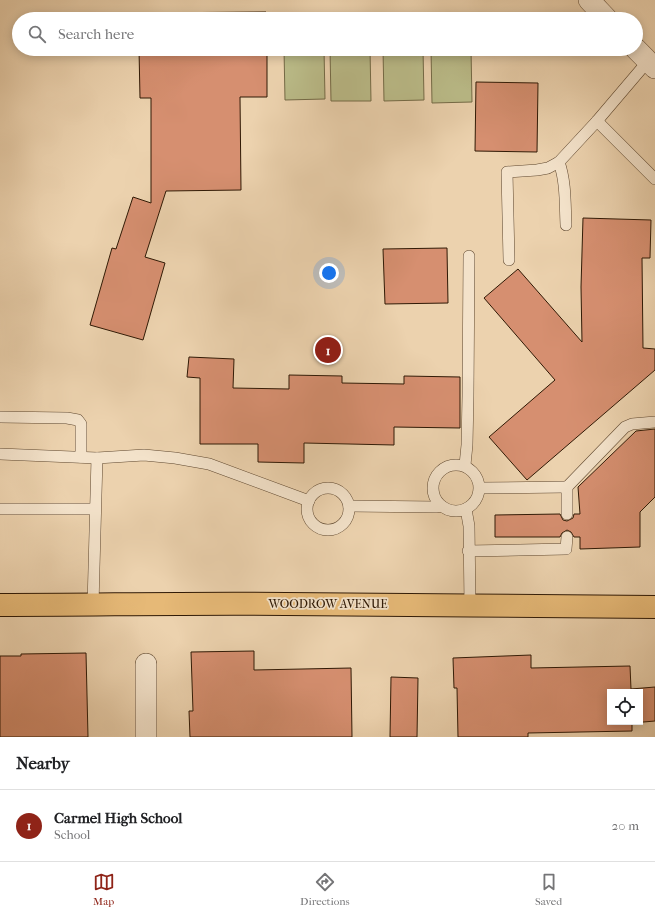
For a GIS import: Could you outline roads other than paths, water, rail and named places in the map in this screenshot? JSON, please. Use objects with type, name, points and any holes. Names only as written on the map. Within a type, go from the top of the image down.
[{"type":"main road","name":"WOODROW AVENUE","points":[[0,605],[285,604],[470,605],[501,607],[655,607]]},
{"type":"street","points":[[589,0],[600,12]]},
{"type":"street","points":[[146,664],[146,737]]},
{"type":"lane","points":[[509,260],[507,172],[548,168],[559,162],[597,121],[646,59]]},
{"type":"lane","points":[[597,121],[655,179]]},
{"type":"lane","points":[[559,162],[564,185],[566,225]]},
{"type":"lane","points":[[464,465],[467,445],[468,410],[469,256]]},
{"type":"lane","points":[[0,417],[67,418],[78,420],[81,424],[81,457]]},
{"type":"lane","points":[[567,514],[567,487],[624,427],[632,424],[655,422]]},
{"type":"lane","points":[[0,454],[97,458],[144,455],[174,458],[208,464],[309,501]]},
{"type":"lane","points":[[93,605],[97,458]]},
{"type":"lane","points":[[455,464],[464,465],[473,470],[478,478],[480,488],[478,497],[473,504],[466,509],[457,511],[449,510],[441,506],[436,498],[433,490],[434,481],[438,472],[446,466],[455,464]]},
{"type":"lane","points":[[480,488],[567,487]]},
{"type":"lane","points":[[330,488],[339,491],[346,497],[349,506],[349,513],[341,526],[327,530],[319,528],[309,517],[307,509],[309,501],[314,494],[322,489],[330,488]]},
{"type":"lane","points":[[349,506],[441,506]]},
{"type":"lane","points":[[0,509],[96,509]]},
{"type":"lane","points":[[466,509],[469,526],[468,551],[470,605]]},
{"type":"lane","points":[[468,551],[566,550],[567,537]]},
{"type":"place","name":"Carmel High School","points":[[328,350]]}]
